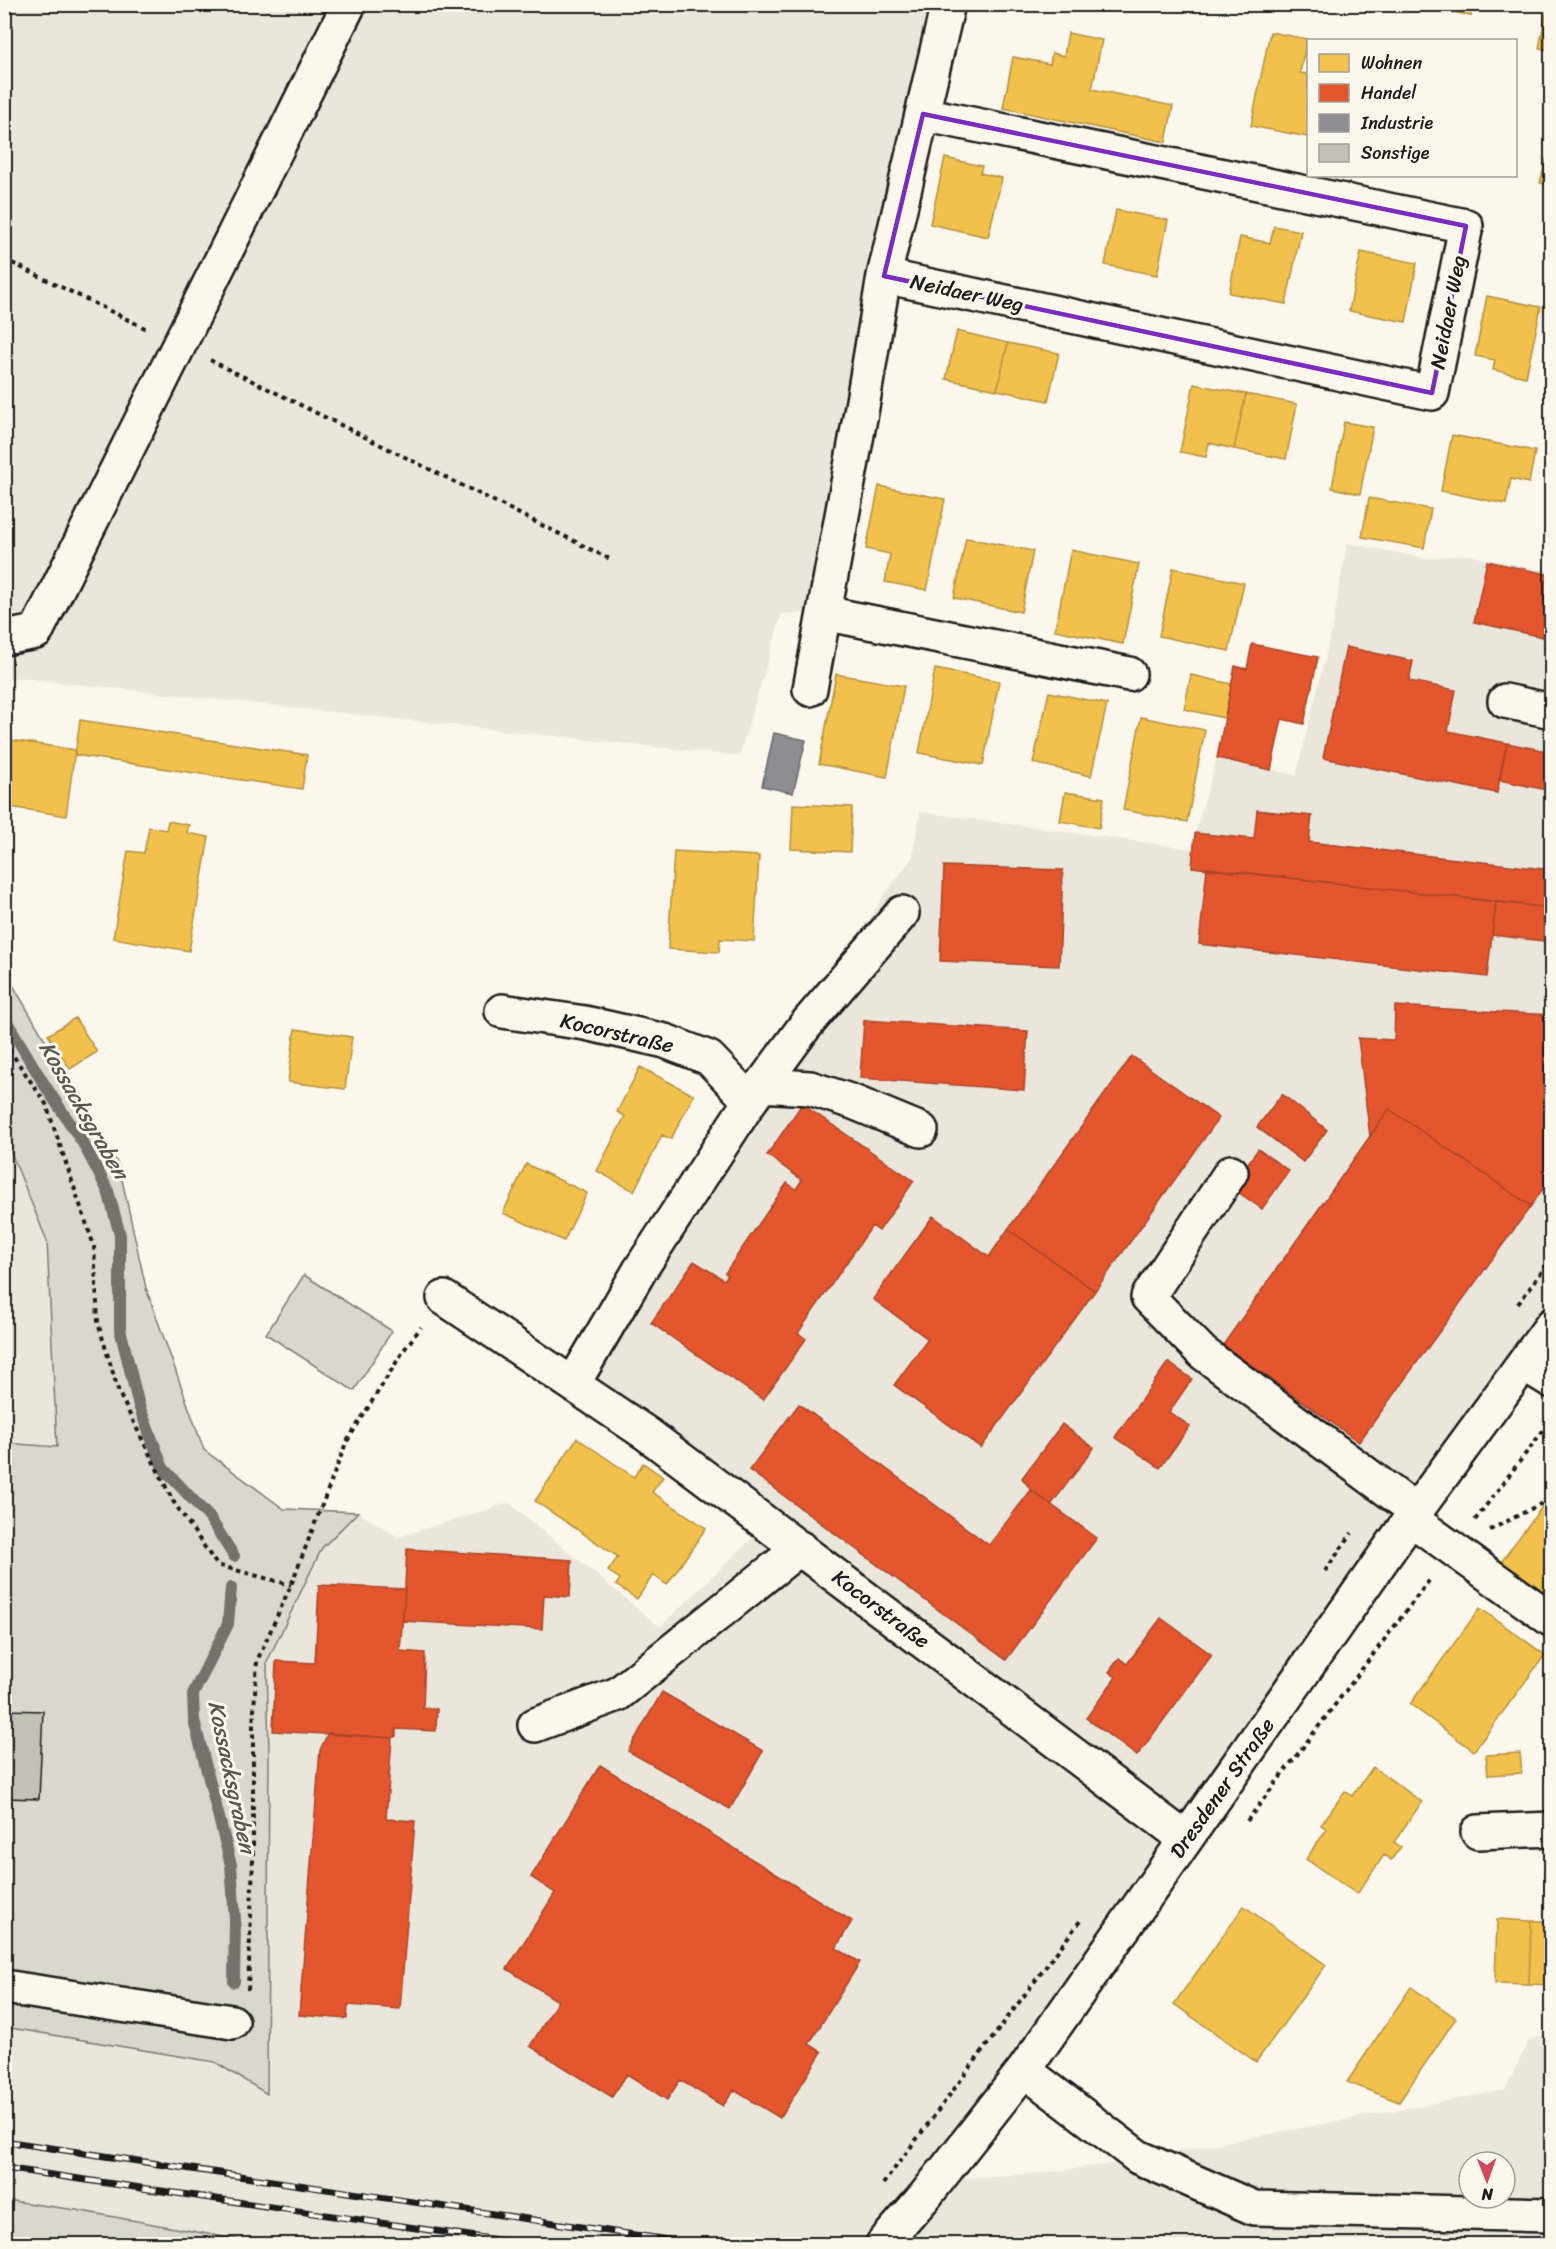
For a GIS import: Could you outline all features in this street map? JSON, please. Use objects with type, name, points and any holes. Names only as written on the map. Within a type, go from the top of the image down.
[{"type":"street","points":[[4,638],[36,632],[349,4]]},
{"type":"street","name":"Neidaer Weg","points":[[810,688],[884,276],[948,4]]},
{"type":"street","name":"Neidaer Weg","points":[[884,276],[1432,393],[1466,226],[923,114]]},
{"type":"street","points":[[824,613],[1130,675]]},
{"type":"street","points":[[1505,701],[1551,711]]},
{"type":"street","points":[[573,1384],[640,1269],[756,1093],[805,1026],[902,913]]},
{"type":"street","name":"Kocorstraße","points":[[502,1011],[585,1023],[665,1041],[709,1058],[756,1093]]},
{"type":"street","points":[[756,1093],[810,1088],[853,1102],[921,1130]]},
{"type":"street","points":[[1231,1172],[1148,1297],[1203,1353],[1414,1515],[1452,1550],[1551,1620]]},
{"type":"street","name":"Kocorstraße","points":[[444,1298],[647,1434],[1186,1839]]},
{"type":"street","name":"Dresdener Straße","points":[[883,2244],[925,2196],[1024,2070],[1414,1515],[1551,1325]]},
{"type":"street","points":[[1524,1364],[1551,1381]]},
{"type":"street","points":[[535,1725],[618,1694],[800,1548]]},
{"type":"street","points":[[1478,1832],[1551,1829]]},
{"type":"street","points":[[4,1987],[232,2022]]},
{"type":"street","points":[[1024,2070],[1138,2157],[1254,2208],[1551,2215]]},
{"type":"path","points":[[4,259],[610,559]]},
{"type":"path","points":[[4,1042],[46,1104],[94,1246],[98,1323],[119,1394],[172,1502],[217,1565],[291,1586]]},
{"type":"path","points":[[232,2022],[243,2015],[248,2002],[253,1860],[253,1726],[257,1661],[291,1586],[346,1443],[404,1350],[444,1298]]},
{"type":"path","points":[[1243,1827],[1551,1419]]},
{"type":"path","points":[[1452,1550],[1551,1497]]},
{"type":"path","points":[[880,2188],[1087,1912]]},
{"type":"highlighted area","points":[[923,114],[1466,226],[1432,393],[884,276]]},
{"type":"shaded area","points":[[5,5],[947,5],[820,613],[782,614],[739,756],[20,678],[5,679]]},
{"type":"shaded area","points":[[1347,543],[1424,558],[1467,555],[1551,572],[1551,1323],[941,2176],[968,2178],[1040,2173],[1103,2165],[1505,2090],[1530,2039],[1551,2034],[1551,2244],[263,2244],[76,2210],[5,2200],[5,2027],[215,2062],[267,2094],[269,1754],[267,1663],[322,1548],[358,1512],[398,1537],[509,1503],[660,1627],[768,1523],[573,1384],[805,1026],[882,898],[912,858],[920,812],[1193,849],[1195,833],[1217,758],[1296,775],[1332,630]]},
{"type":"shaded area","points":[[4,970],[119,1166],[146,1288],[204,1450],[284,1509],[358,1512],[322,1548],[267,1662],[269,1754],[267,2094],[215,2062],[5,2027],[5,1443],[57,1447],[47,1241],[5,1138]]},
{"type":"shaded area","points":[[4,1142],[47,1241],[57,1447],[5,1443]]},
{"type":"shaded area","points":[[304,1275],[392,1331],[354,1391],[266,1334]]},
{"type":"shaded area","points":[[5,2200],[76,2210],[263,2244],[5,2244]]},
{"type":"building: Wohnen","points":[[1419,4],[1474,4],[1471,16]]},
{"type":"building: Wohnen","points":[[1548,4],[1552,4],[1552,51],[1539,48]]},
{"type":"building: Wohnen","points":[[1270,32],[1307,39],[1300,73],[1307,74],[1307,137],[1251,126]]},
{"type":"building: Wohnen","points":[[1068,33],[1102,40],[1092,89],[1173,106],[1166,142],[1003,108],[1013,57],[1050,64],[1052,53],[1064,56]]},
{"type":"building: Wohnen","points":[[1552,138],[1552,185],[1540,183]]},
{"type":"building: Wohnen","points":[[945,158],[982,166],[980,173],[1002,178],[988,237],[930,224]]},
{"type":"building: Wohnen","points":[[1116,210],[1168,220],[1157,275],[1105,265]]},
{"type":"building: Wohnen","points":[[1274,226],[1301,231],[1286,304],[1229,293],[1240,237],[1270,243]]},
{"type":"building: Wohnen","points":[[1361,252],[1417,263],[1406,322],[1349,311]]},
{"type":"building: Wohnen","points":[[1487,296],[1541,307],[1526,377],[1493,370],[1495,360],[1475,356]]},
{"type":"building: Wohnen","points":[[957,331],[1008,343],[997,390],[946,379]]},
{"type":"building: Wohnen","points":[[1008,343],[1059,353],[1048,401],[997,390]]},
{"type":"building: Wohnen","points":[[1194,384],[1246,394],[1234,449],[1209,443],[1206,457],[1180,452]]},
{"type":"building: Wohnen","points":[[1246,394],[1297,404],[1286,459],[1234,449]]},
{"type":"building: Wohnen","points":[[1344,422],[1373,427],[1360,494],[1332,488]]},
{"type":"building: Wohnen","points":[[1452,435],[1535,451],[1529,483],[1511,479],[1506,504],[1441,491]]},
{"type":"building: Wohnen","points":[[879,486],[945,499],[927,590],[885,582],[890,554],[866,549]]},
{"type":"building: Wohnen","points":[[1369,498],[1431,509],[1424,548],[1362,537]]},
{"type":"building: Wohnen","points":[[966,538],[1033,551],[1021,612],[954,598]]},
{"type":"building: Wohnen","points":[[1071,550],[1139,564],[1123,644],[1055,630]]},
{"type":"building: Wohnen","points":[[1173,568],[1244,583],[1229,651],[1159,636]]},
{"type":"building: Wohnen","points":[[935,669],[999,681],[983,765],[919,753]]},
{"type":"building: Wohnen","points":[[836,674],[904,686],[887,777],[819,764]]},
{"type":"building: Wohnen","points":[[1191,675],[1232,684],[1224,718],[1184,709]]},
{"type":"building: Wohnen","points":[[1049,692],[1107,704],[1091,776],[1033,763]]},
{"type":"building: Wohnen","points":[[1141,717],[1205,730],[1187,822],[1123,810]]},
{"type":"building: Wohnen","points":[[80,720],[307,755],[302,789],[75,755]]},
{"type":"building: Wohnen","points":[[4,739],[75,750],[66,816],[4,806]]},
{"type":"building: Wohnen","points":[[1065,792],[1104,798],[1099,828],[1060,821]]},
{"type":"building: Wohnen","points":[[793,804],[852,807],[850,852],[791,849]]},
{"type":"building: Wohnen","points":[[168,821],[189,825],[187,833],[209,837],[189,951],[113,938],[128,851],[144,853],[149,827],[166,830]]},
{"type":"building: Wohnen","points":[[674,851],[759,856],[754,941],[720,939],[719,952],[668,949]]},
{"type":"building: Wohnen","points":[[75,1018],[97,1052],[70,1069],[48,1035]]},
{"type":"building: Wohnen","points":[[295,1029],[352,1037],[345,1089],[288,1082]]},
{"type":"building: Wohnen","points":[[640,1067],[694,1095],[671,1139],[662,1135],[634,1191],[597,1171],[625,1116],[617,1112]]},
{"type":"building: Wohnen","points":[[526,1164],[587,1193],[564,1241],[503,1213]]},
{"type":"building: Wohnen","points":[[577,1438],[634,1477],[643,1463],[663,1477],[652,1492],[706,1528],[667,1585],[653,1575],[637,1599],[616,1585],[620,1579],[608,1571],[618,1557],[535,1501]]},
{"type":"building: Wohnen","points":[[1544,1504],[1552,1510],[1552,1600],[1501,1562]]},
{"type":"building: Wohnen","points":[[1480,1608],[1545,1655],[1474,1751],[1410,1704]]},
{"type":"building: Wohnen","points":[[1520,1753],[1522,1773],[1488,1775],[1486,1755]]},
{"type":"building: Wohnen","points":[[1373,1767],[1422,1802],[1394,1842],[1401,1847],[1391,1860],[1384,1855],[1357,1894],[1306,1859],[1327,1829],[1321,1825],[1345,1791],[1352,1796]]},
{"type":"building: Wohnen","points":[[1244,1906],[1326,1965],[1256,2062],[1174,2004]]},
{"type":"building: Wohnen","points":[[1497,1919],[1531,1921],[1529,1984],[1495,1983]]},
{"type":"building: Wohnen","points":[[1531,1921],[1552,1921],[1552,1985],[1529,1984]]},
{"type":"building: Wohnen","points":[[1411,1987],[1456,2018],[1399,2102],[1347,2082]]},
{"type":"building: Handel","points":[[1487,561],[1552,575],[1552,639],[1474,622]]},
{"type":"building: Handel","points":[[1252,644],[1318,657],[1304,724],[1282,719],[1271,770],[1217,758],[1235,666],[1247,669]]},
{"type":"building: Handel","points":[[1346,647],[1413,661],[1409,681],[1456,690],[1448,731],[1507,743],[1497,793],[1323,758]]},
{"type":"building: Handel","points":[[1507,743],[1552,752],[1552,791],[1499,780]]},
{"type":"building: Handel","points":[[1257,810],[1312,816],[1309,842],[1552,870],[1552,908],[1192,867],[1195,833],[1254,839]]},
{"type":"building: Handel","points":[[944,866],[1063,870],[1059,966],[940,961]]},
{"type":"building: Handel","points":[[1207,868],[1496,902],[1487,977],[1199,944]]},
{"type":"building: Handel","points":[[1496,902],[1552,908],[1552,942],[1492,935]]},
{"type":"building: Handel","points":[[1395,1006],[1552,1015],[1552,1176],[1531,1206],[1389,1109],[1370,1137],[1358,1038],[1394,1040]]},
{"type":"building: Handel","points":[[864,1020],[1028,1031],[1024,1090],[860,1078]]},
{"type":"building: Handel","points":[[1132,1056],[1219,1118],[1095,1291],[1008,1229]]},
{"type":"building: Handel","points":[[1282,1094],[1327,1130],[1303,1162],[1257,1127]]},
{"type":"building: Handel","points":[[802,1104],[914,1181],[879,1231],[872,1226],[798,1333],[806,1339],[763,1400],[651,1323],[694,1261],[724,1280],[728,1275],[725,1273],[787,1183],[796,1189],[802,1180],[767,1155]]},
{"type":"building: Handel","points":[[1389,1109],[1531,1206],[1359,1442],[1223,1345]]},
{"type":"building: Handel","points":[[1258,1149],[1289,1171],[1262,1209],[1231,1187]]},
{"type":"building: Handel","points":[[933,1216],[989,1257],[1008,1229],[1095,1291],[981,1448],[894,1385],[928,1339],[873,1299]]},
{"type":"building: Handel","points":[[1168,1362],[1192,1379],[1169,1412],[1190,1426],[1160,1468],[1115,1437]]},
{"type":"building: Handel","points":[[799,1404],[989,1545],[1031,1490],[1097,1538],[1006,1660],[749,1470]]},
{"type":"building: Handel","points":[[1062,1424],[1094,1448],[1051,1505],[1031,1490],[1022,1478]]},
{"type":"building: Handel","points":[[407,1549],[572,1560],[570,1597],[544,1595],[542,1629],[403,1621]]},
{"type":"building: Handel","points":[[319,1585],[405,1589],[400,1651],[425,1653],[423,1708],[437,1709],[436,1731],[396,1729],[396,1736],[392,1738],[273,1731],[276,1661],[315,1663]]},
{"type":"building: Handel","points":[[1161,1618],[1212,1655],[1137,1756],[1086,1718],[1116,1677],[1109,1672],[1119,1658],[1127,1664]]},
{"type":"building: Handel","points":[[662,1692],[763,1751],[730,1809],[628,1751]]},
{"type":"building: Handel","points":[[328,1733],[392,1738],[386,1819],[415,1821],[400,2009],[348,2005],[347,2019],[299,2015],[320,1750]]},
{"type":"building: Handel","points":[[600,1765],[852,1921],[836,1948],[860,1962],[809,2044],[822,2052],[780,2118],[734,2090],[723,2106],[680,2080],[667,2100],[627,2074],[612,2097],[530,2046],[558,2001],[507,1969],[555,1893],[531,1877]]},
{"type":"building: Industrie","points":[[774,733],[806,740],[793,793],[762,786]]},
{"type":"building: Sonstige","points":[[4,1710],[43,1711],[39,1799],[4,1798]]},
{"type":"waterway","name":"Kossacksgraben","points":[[4,1017],[83,1143],[108,1191],[120,1235],[120,1329],[139,1406],[163,1468],[209,1517],[234,1556]]},
{"type":"waterway","name":"Kossacksgraben","points":[[231,1588],[228,1624],[193,1694],[194,1720],[231,1865],[235,1919],[234,1982]]},
{"type":"railway","points":[[4,2141],[695,2244]]},
{"type":"railway","points":[[4,2168],[525,2244]]}]
